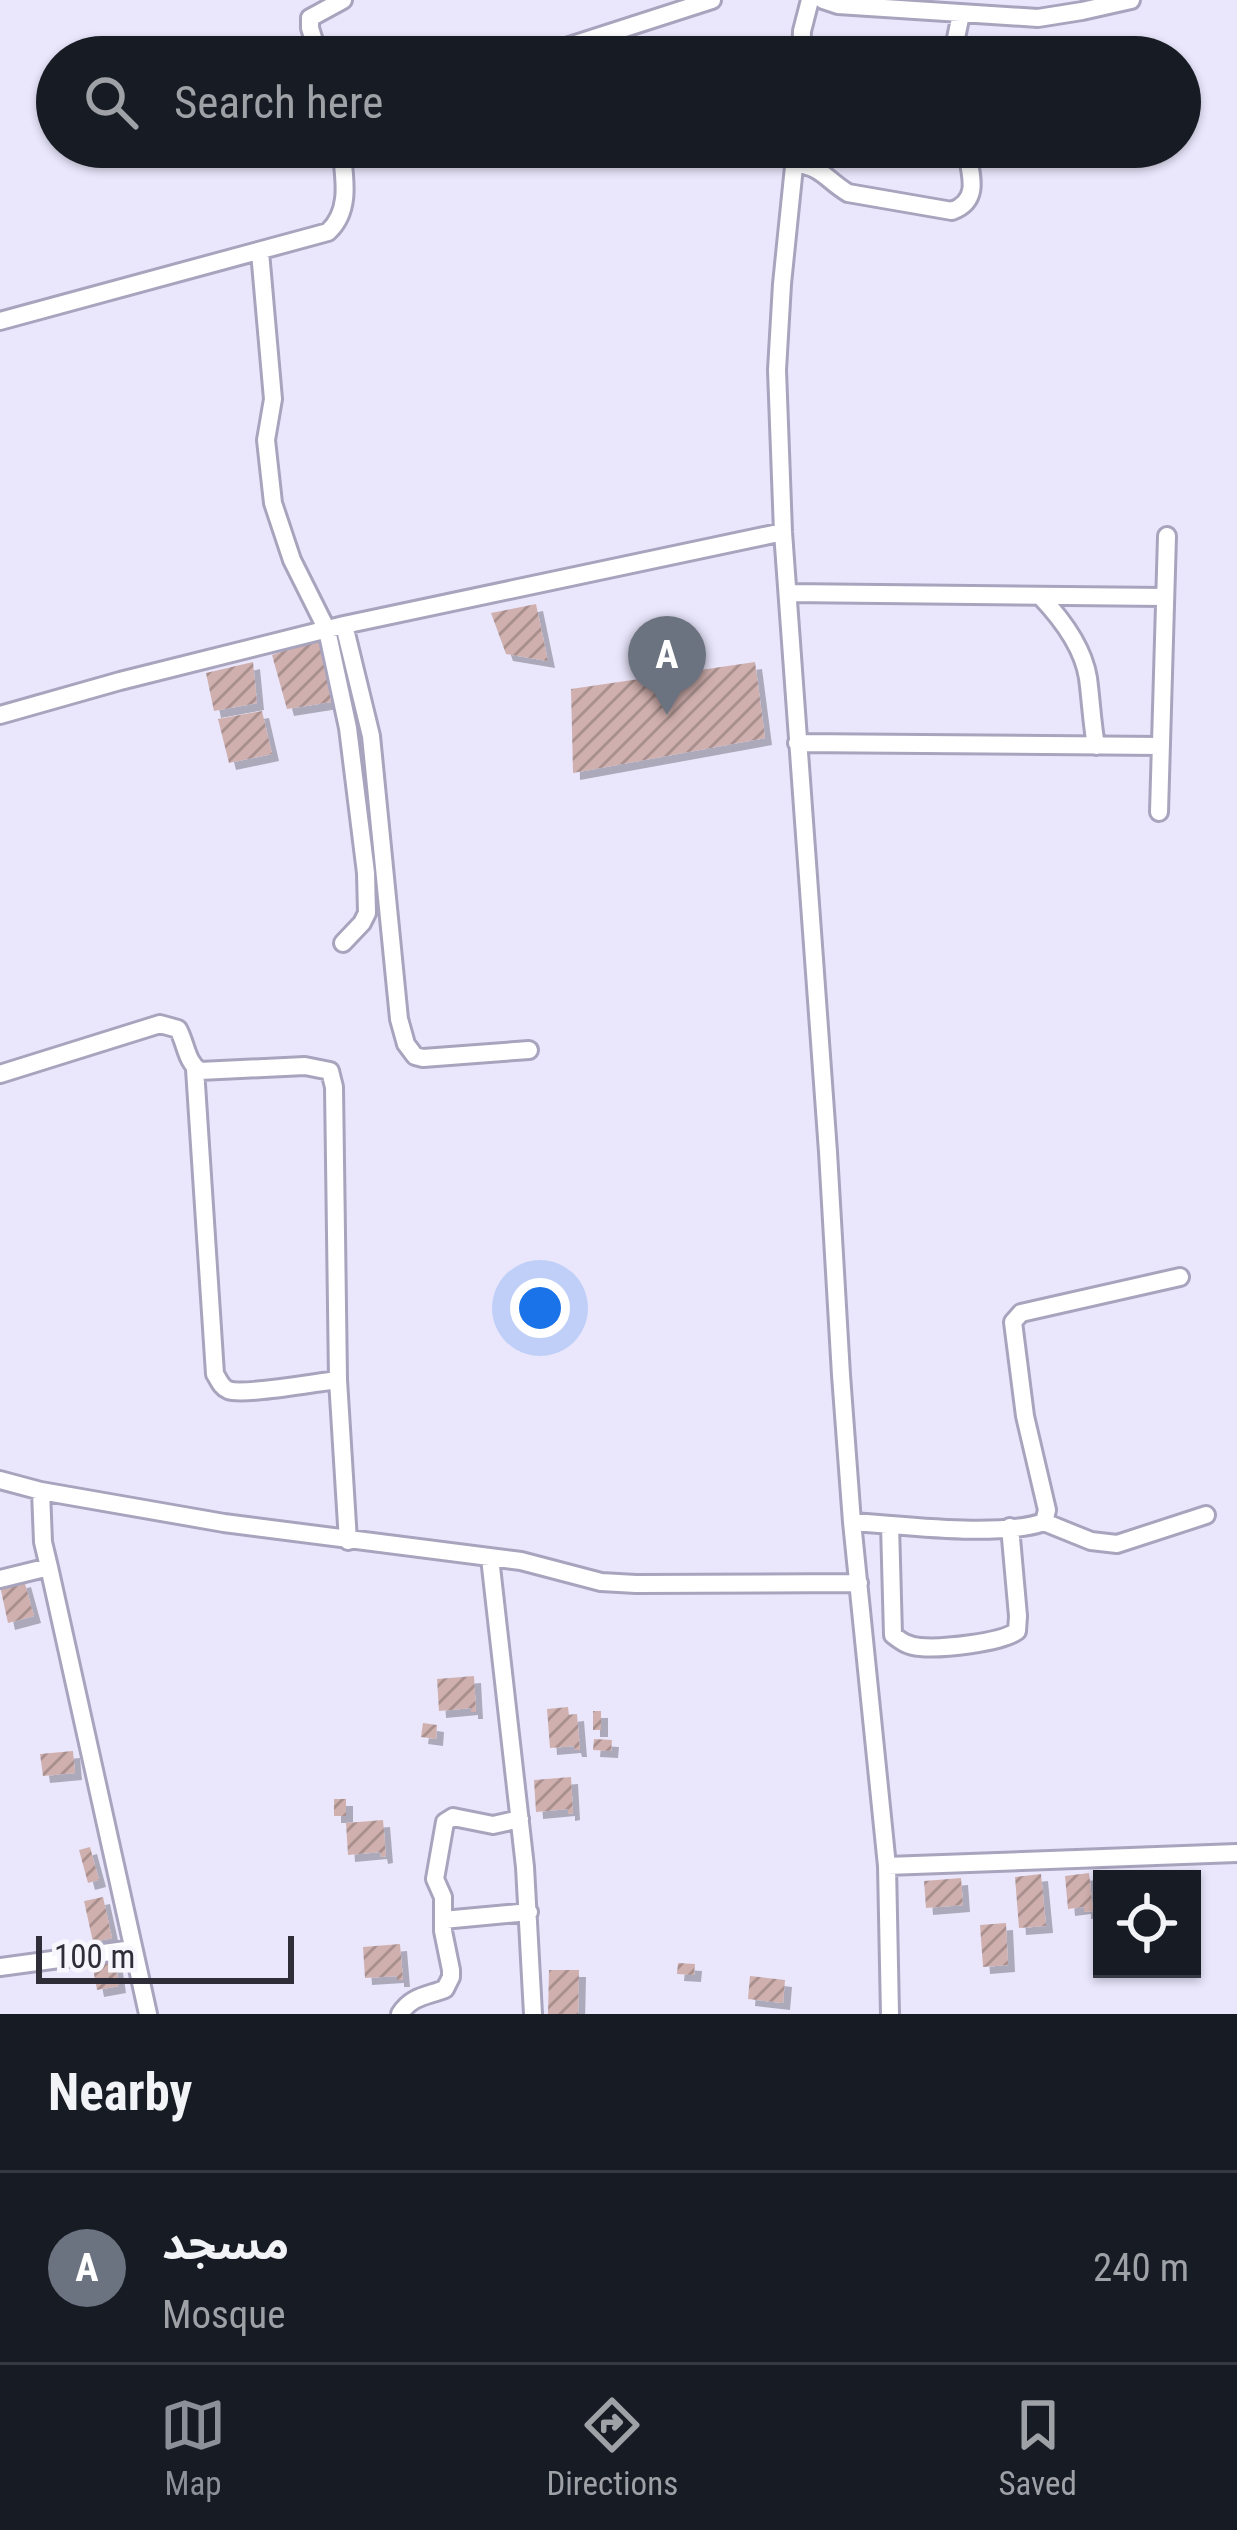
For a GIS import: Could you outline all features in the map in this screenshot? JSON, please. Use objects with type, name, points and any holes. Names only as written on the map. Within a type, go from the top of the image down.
[{"type":"street","points":[[312,36],[310,18],[343,0]]},
{"type":"street","points":[[600,36],[712,0]]},
{"type":"street","points":[[802,36],[810,0]]},
{"type":"street","points":[[823,0],[838,5],[1038,18],[1131,0]]},
{"type":"street","points":[[956,36],[961,14]]},
{"type":"street","points":[[0,321],[328,232],[343,210],[343,168]]},
{"type":"street","points":[[794,168],[777,370],[784,532],[852,1522],[887,1866],[890,2014]]},
{"type":"street","points":[[819,168],[848,193],[952,211],[970,199],[969,168]]},
{"type":"street","points":[[260,252],[273,399],[266,440],[273,503],[292,560],[336,628],[371,736],[395,993],[406,1044],[423,1058],[529,1049]]},
{"type":"street","points":[[0,715],[336,628],[784,532]]},
{"type":"street","points":[[1160,812],[1167,536]]},
{"type":"street","points":[[788,593],[1165,597]]},
{"type":"street","points":[[1040,596],[1080,652],[1096,746]]},
{"type":"street","points":[[336,628],[368,902],[362,923],[343,943]]},
{"type":"street","points":[[797,743],[1161,746]]},
{"type":"street","points":[[0,1074],[160,1024],[178,1029],[195,1069],[215,1375],[228,1390],[244,1391],[338,1380]]},
{"type":"street","points":[[195,1069],[317,1066],[332,1075],[338,1380],[348,1541]]},
{"type":"street","points":[[1044,1522],[1047,1510],[1024,1416],[1013,1322],[1021,1313],[1180,1277]]},
{"type":"street","points":[[0,1480],[224,1523],[521,1562],[601,1582],[860,1583]]},
{"type":"street","points":[[41,1491],[49,1567],[148,2014]]},
{"type":"street","points":[[852,1522],[961,1529],[1044,1522],[1091,1541],[1117,1544],[1205,1515]]},
{"type":"street","points":[[890,1525],[893,1635],[921,1648],[1006,1640],[1017,1631],[1010,1527]]},
{"type":"street","points":[[490,1558],[529,1912],[533,2014]]},
{"type":"street","points":[[0,1580],[49,1567]]},
{"type":"street","points":[[400,2014],[416,1997],[448,1984],[451,1970],[443,1898],[435,1879],[445,1822],[453,1817],[493,1825],[520,1819]]},
{"type":"street","points":[[887,1866],[1237,1853]]},
{"type":"street","points":[[443,1920],[529,1912]]},
{"type":"street","points":[[0,1967],[134,1949]]},
{"type":"building","points":[[536,604],[548,661],[506,654],[491,613]]},
{"type":"building","points":[[320,638],[331,702],[287,709],[272,655]]},
{"type":"building","points":[[253,662],[257,703],[214,711],[206,673]]},
{"type":"building","points":[[755,662],[765,738],[573,773],[571,689]]},
{"type":"building","points":[[262,711],[272,754],[229,763],[218,719]]},
{"type":"building","points":[[24,1580],[34,1616],[8,1623],[0,1586]]},
{"type":"building","points":[[474,1676],[476,1712],[471,1708],[439,1711],[437,1679]]},
{"type":"building","points":[[568,1707],[569,1715],[577,1714],[580,1750],[550,1748],[547,1709]]},
{"type":"building","points":[[593,1711],[601,1711],[601,1730],[593,1730]]},
{"type":"building","points":[[423,1723],[437,1725],[436,1739],[421,1737]]},
{"type":"building","points":[[594,1739],[612,1740],[611,1751],[593,1750]]},
{"type":"building","points":[[73,1751],[75,1773],[43,1776],[40,1754]]},
{"type":"building","points":[[571,1777],[573,1813],[568,1814],[568,1809],[536,1812],[534,1780]]},
{"type":"building","points":[[334,1799],[346,1799],[346,1816],[334,1816]]},
{"type":"building","points":[[383,1820],[386,1856],[381,1857],[380,1852],[348,1855],[346,1823]]},
{"type":"building","points":[[90,1847],[99,1880],[88,1883],[79,1850]]},
{"type":"building","points":[[1089,1873],[1093,1911],[1068,1909],[1065,1876]]},
{"type":"building","points":[[1041,1874],[1046,1926],[1019,1928],[1015,1877]]},
{"type":"building","points":[[961,1878],[963,1905],[926,1908],[924,1881]]},
{"type":"building","points":[[103,1897],[112,1938],[93,1942],[84,1901]]},
{"type":"building","points":[[1006,1923],[1008,1965],[983,1967],[980,1925]]},
{"type":"building","points":[[400,1944],[403,1980],[397,1976],[365,1978],[363,1947]]},
{"type":"building","points":[[115,1959],[119,1986],[97,1990],[92,1963]]},
{"type":"building","points":[[678,1963],[695,1964],[694,1975],[677,1974]]},
{"type":"building","points":[[549,1970],[579,1970],[578,2014],[548,2014]]},
{"type":"building","points":[[750,1976],[785,1980],[783,2003],[748,1999]]},
{"type":"place","name":"مسجد","points":[[667,715]]}]
